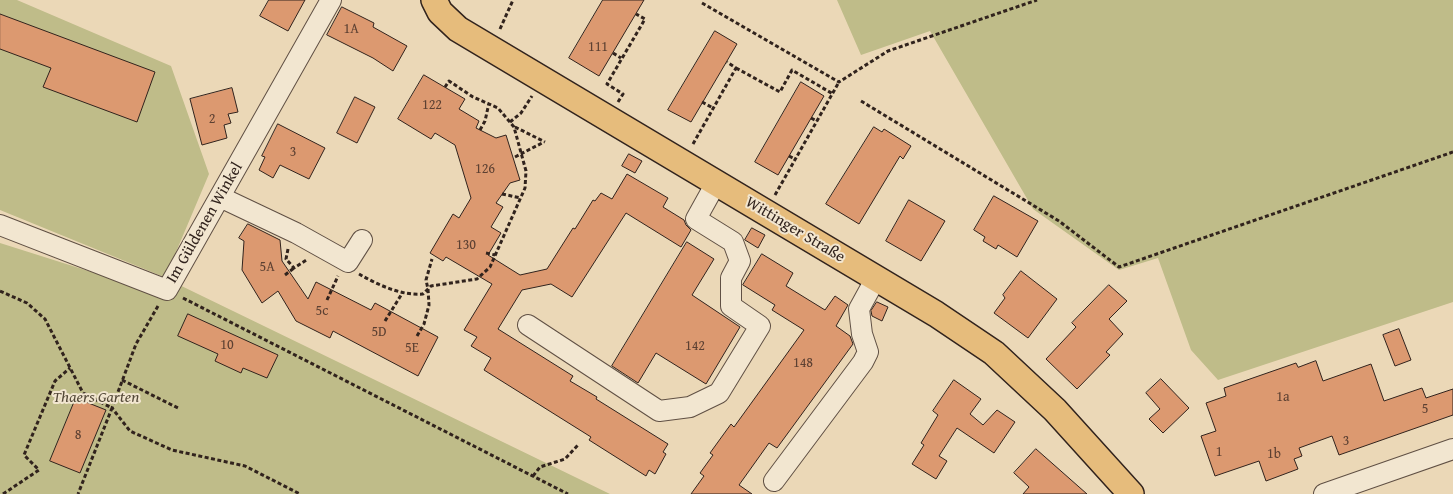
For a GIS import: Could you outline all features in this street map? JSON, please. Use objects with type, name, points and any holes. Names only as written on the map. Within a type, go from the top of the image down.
[{"type":"main road","name":"Wittinger Straße","points":[[434,0],[440,12],[458,29],[936,314],[994,354],[1055,410],[1131,494]]},
{"type":"street","name":"Im Güldenen Winkel","points":[[0,225],[167,290],[331,0]]},
{"type":"street","points":[[528,325],[659,411],[690,407],[719,393],[760,326],[731,306],[731,278],[740,261],[733,242],[696,219],[716,183]]},
{"type":"street","points":[[220,197],[296,233],[348,262],[362,240]]},
{"type":"street","points":[[774,481],[863,362],[868,352],[862,334],[859,309],[876,278]]},
{"type":"street","points":[[1324,494],[1453,449]]},
{"type":"path","points":[[489,47],[503,24],[513,0]]},
{"type":"path","points":[[765,213],[839,82],[888,51],[1037,0]]},
{"type":"path","points":[[702,3],[839,82]]},
{"type":"path","points":[[609,119],[623,94],[607,84],[645,18],[636,14]]},
{"type":"path","points":[[613,53],[621,58]]},
{"type":"path","points":[[727,62],[780,92],[792,70],[833,94]]},
{"type":"path","points":[[682,163],[736,68]]},
{"type":"path","points":[[510,122],[521,113],[529,102],[540,78]]},
{"type":"path","points":[[327,300],[340,273],[348,262],[367,279],[412,295],[423,294],[431,286],[477,279],[490,267],[526,188],[526,171],[522,155],[514,127],[498,108],[473,97],[449,80],[445,87]]},
{"type":"path","points":[[861,101],[1059,221],[1119,267],[1453,152]]},
{"type":"path","points":[[702,102],[713,108]]},
{"type":"path","points":[[480,130],[486,121],[489,103]]},
{"type":"path","points":[[811,118],[817,121]]},
{"type":"path","points":[[514,127],[545,142],[515,157]]},
{"type":"path","points":[[789,156],[795,159]]},
{"type":"path","points":[[502,194],[521,198]]},
{"type":"path","points":[[486,252],[495,255]]},
{"type":"path","points":[[282,260],[286,259]]},
{"type":"path","points":[[417,336],[424,324],[429,305],[426,280],[432,259]]},
{"type":"path","points":[[284,275],[294,268]]},
{"type":"path","points":[[78,494],[136,344],[167,290],[568,494]]},
{"type":"path","points":[[0,291],[27,303],[45,319],[83,393],[112,408],[130,431],[172,450],[245,466],[300,494]]},
{"type":"path","points":[[385,321],[403,292]]},
{"type":"path","points":[[3,494],[39,470],[24,455],[55,381],[70,368]]},
{"type":"path","points":[[122,380],[178,408]]},
{"type":"path","points":[[533,476],[540,467],[565,460],[578,445]]},
{"type":"green space","name":"Thaers Garten","points":[[0,0],[17,0],[171,66],[209,174],[165,278],[610,494],[0,494],[0,243],[139,287],[164,277],[0,210]]},
{"type":"green space","points":[[837,0],[1453,0],[1453,302],[1218,380],[1191,350],[1158,258],[1119,270],[1033,209],[930,31],[861,55]]},
{"type":"building","points":[[269,0],[305,0],[288,31],[260,16]]},
{"type":"building","points":[[603,0],[644,0],[599,76],[569,58]]},
{"type":"building","points":[[342,7],[374,23],[373,27],[407,46],[393,71],[373,58],[327,35]]},
{"type":"building","points":[[0,14],[155,72],[137,122],[43,87],[51,68],[0,49]]},
{"type":"building","points":[[715,31],[737,44],[691,122],[668,110]]},
{"type":"building","points":[[424,75],[465,99],[459,109],[479,121],[476,128],[496,138],[506,135],[520,180],[510,183],[496,203],[503,207],[491,227],[501,233],[488,255],[520,275],[547,269],[593,200],[595,201],[601,193],[612,199],[627,174],[668,198],[663,207],[684,220],[691,230],[681,247],[626,213],[572,297],[551,284],[522,290],[498,329],[573,376],[570,381],[668,444],[663,452],[666,454],[655,474],[649,470],[646,476],[589,440],[591,437],[484,370],[491,358],[471,346],[477,337],[464,330],[492,284],[446,257],[443,261],[430,253],[453,214],[459,218],[471,198],[455,145],[435,133],[431,139],[398,119]]},
{"type":"building","points":[[801,82],[824,96],[778,175],[755,162]]},
{"type":"building","points":[[232,88],[238,112],[228,114],[231,123],[224,125],[227,138],[202,145],[190,99]]},
{"type":"building","points":[[355,97],[375,107],[357,143],[337,133]]},
{"type":"building","points":[[278,124],[325,148],[309,179],[280,165],[273,178],[259,170],[265,157],[262,156]]},
{"type":"building","points":[[874,127],[882,132],[884,129],[911,146],[903,159],[900,156],[859,224],[826,204]]},
{"type":"building","points":[[629,154],[642,161],[635,173],[622,166]]},
{"type":"building","points":[[994,196],[1038,221],[1017,257],[998,245],[996,249],[983,241],[985,237],[974,230]]},
{"type":"building","points":[[909,200],[945,221],[921,261],[886,241]]},
{"type":"building","points":[[248,224],[280,240],[282,261],[308,299],[316,282],[371,310],[375,303],[438,337],[418,376],[333,331],[330,338],[296,321],[278,291],[262,303],[242,270],[244,241],[239,238]]},
{"type":"building","points":[[752,228],[765,235],[758,248],[745,240]]},
{"type":"building","points":[[687,242],[714,259],[692,295],[740,327],[706,384],[656,353],[638,383],[612,366]]},
{"type":"building","points":[[762,254],[793,273],[786,286],[825,310],[835,296],[848,305],[836,326],[850,336],[853,344],[777,448],[769,443],[739,485],[752,494],[691,494],[704,476],[700,473],[713,455],[710,453],[731,424],[734,427],[804,330],[772,310],[775,305],[743,285]]},
{"type":"building","points":[[1021,271],[1057,299],[1028,338],[994,313],[1005,298],[1003,295]]},
{"type":"building","points":[[1109,285],[1127,301],[1109,319],[1123,334],[1106,352],[1110,355],[1077,389],[1046,359],[1076,327],[1072,323]]},
{"type":"building","points":[[877,302],[888,307],[882,321],[872,316],[871,311]]},
{"type":"building","points":[[188,314],[278,355],[267,378],[243,368],[241,373],[215,361],[218,354],[178,336]]},
{"type":"building","points":[[1399,329],[1411,360],[1395,366],[1383,335]]},
{"type":"building","points":[[1316,361],[1323,381],[1371,364],[1384,401],[1422,388],[1426,398],[1453,389],[1453,415],[1339,455],[1332,436],[1299,448],[1302,456],[1294,459],[1298,469],[1266,481],[1259,461],[1215,476],[1201,436],[1216,431],[1206,403],[1226,396],[1224,388],[1296,363],[1298,367]]},
{"type":"building","points":[[1161,379],[1189,408],[1163,433],[1149,419],[1160,409],[1146,393]]},
{"type":"building","points":[[954,380],[981,399],[970,414],[983,425],[997,410],[1015,422],[994,453],[957,428],[939,456],[947,461],[936,479],[912,464],[924,445],[921,443],[938,415],[933,411]]},
{"type":"building","points":[[76,398],[106,410],[80,473],[50,461]]},
{"type":"building","points":[[1036,449],[1087,494],[1023,494],[1029,487],[1014,473]]}]
